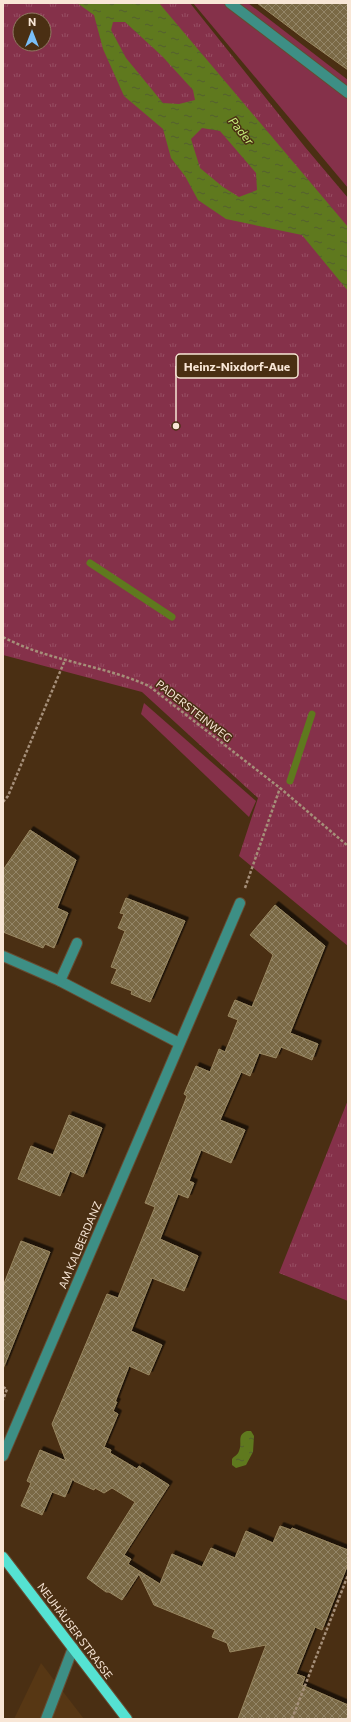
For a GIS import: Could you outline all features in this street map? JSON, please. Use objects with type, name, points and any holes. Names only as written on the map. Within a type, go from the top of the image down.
[{"type":"main road","name":"NEUHÄUSER STRASSE","points":[[3,1557],[127,1719]]},
{"type":"street","points":[[230,3],[348,93]]},
{"type":"street","name":"AM KALBERDANZ","points":[[3,1456],[240,903]]},
{"type":"street","points":[[60,981],[77,943]]},
{"type":"street","points":[[3,956],[60,981],[179,1043]]},
{"type":"street","points":[[46,1719],[73,1648]]},
{"type":"path","name":"PADERSTEINWEG","points":[[3,637],[65,660],[134,679],[149,686],[280,788],[348,846]]},
{"type":"path","points":[[3,802],[8,796],[65,660]]},
{"type":"path","points":[[240,903],[280,788]]},
{"type":"path","points":[[3,1387],[7,1389],[3,1400]]},
{"type":"path","points":[[292,1719],[348,1575]]},
{"type":"shaded area","points":[[41,1663],[84,1719],[14,1719]]},
{"type":"green space","points":[[3,3],[190,3],[305,147],[348,198],[348,946],[239,856],[258,798],[142,692],[3,655]]},
{"type":"green space","points":[[193,3],[248,3],[348,80],[348,188]]},
{"type":"green space","points":[[144,703],[256,801],[249,817],[141,714]]},
{"type":"green space","points":[[348,1100],[348,1301],[279,1273]]},
{"type":"water","name":"Pader","points":[[77,3],[159,3],[348,227],[348,291],[302,235],[226,219],[198,200],[185,176],[171,158],[163,129],[124,96],[103,49],[94,15]],"holes":[[[113,22],[125,22],[162,56],[193,90],[195,100],[179,104],[163,103],[126,58],[111,30]],[[202,128],[220,131],[256,173],[257,190],[239,197],[223,187],[200,168],[191,139]]]},
{"type":"water","points":[[247,1431],[251,1431],[254,1436],[253,1452],[246,1465],[236,1468],[232,1465],[232,1459],[240,1448],[240,1440],[242,1435]]},
{"type":"building","points":[[257,3],[348,3],[348,70],[306,40]]},
{"type":"building","points":[[30,830],[76,860],[57,908],[68,913],[54,948],[45,944],[43,948],[3,932],[3,870]]},
{"type":"building","points":[[126,898],[185,921],[150,1002],[131,994],[132,991],[111,983],[117,969],[111,967],[125,931],[118,928],[124,914],[120,913]]},
{"type":"building","points":[[275,905],[325,946],[290,1033],[318,1044],[312,1060],[281,1047],[276,1058],[259,1053],[250,1076],[241,1072],[220,1120],[245,1130],[231,1163],[201,1150],[189,1181],[194,1183],[188,1198],[178,1194],[160,1239],[198,1256],[184,1291],[152,1278],[131,1331],[162,1345],[149,1375],[129,1366],[115,1402],[117,1402],[113,1411],[118,1414],[104,1447],[111,1450],[110,1453],[137,1469],[139,1466],[169,1485],[124,1555],[131,1559],[128,1564],[160,1584],[172,1554],[202,1567],[211,1548],[235,1558],[246,1531],[273,1543],[280,1526],[291,1530],[292,1528],[348,1550],[348,1564],[322,1630],[315,1627],[296,1674],[305,1677],[302,1685],[348,1705],[348,1719],[238,1719],[266,1645],[230,1652],[227,1643],[212,1637],[215,1630],[154,1605],[139,1574],[122,1600],[109,1592],[106,1592],[87,1578],[135,1502],[112,1488],[104,1493],[95,1488],[94,1490],[74,1481],[73,1478],[65,1497],[52,1492],[42,1515],[21,1506],[31,1483],[27,1481],[40,1450],[66,1461],[52,1424],[107,1294],[118,1298],[155,1207],[145,1203],[187,1096],[184,1094],[196,1066],[210,1072],[219,1049],[225,1052],[238,1020],[228,1016],[235,1000],[252,1007],[273,955],[250,935]]},
{"type":"building","points":[[69,1115],[102,1128],[83,1177],[70,1171],[60,1196],[18,1179],[31,1146],[53,1155]]},
{"type":"building","points":[[21,1241],[50,1252],[3,1369],[3,1286]]},
{"type":"waterway","points":[[90,563],[172,617]]},
{"type":"waterway","points":[[290,781],[312,714]]},
{"type":"place","name":"Heinz-Nixdorf-Aue","points":[[176,426]]}]
